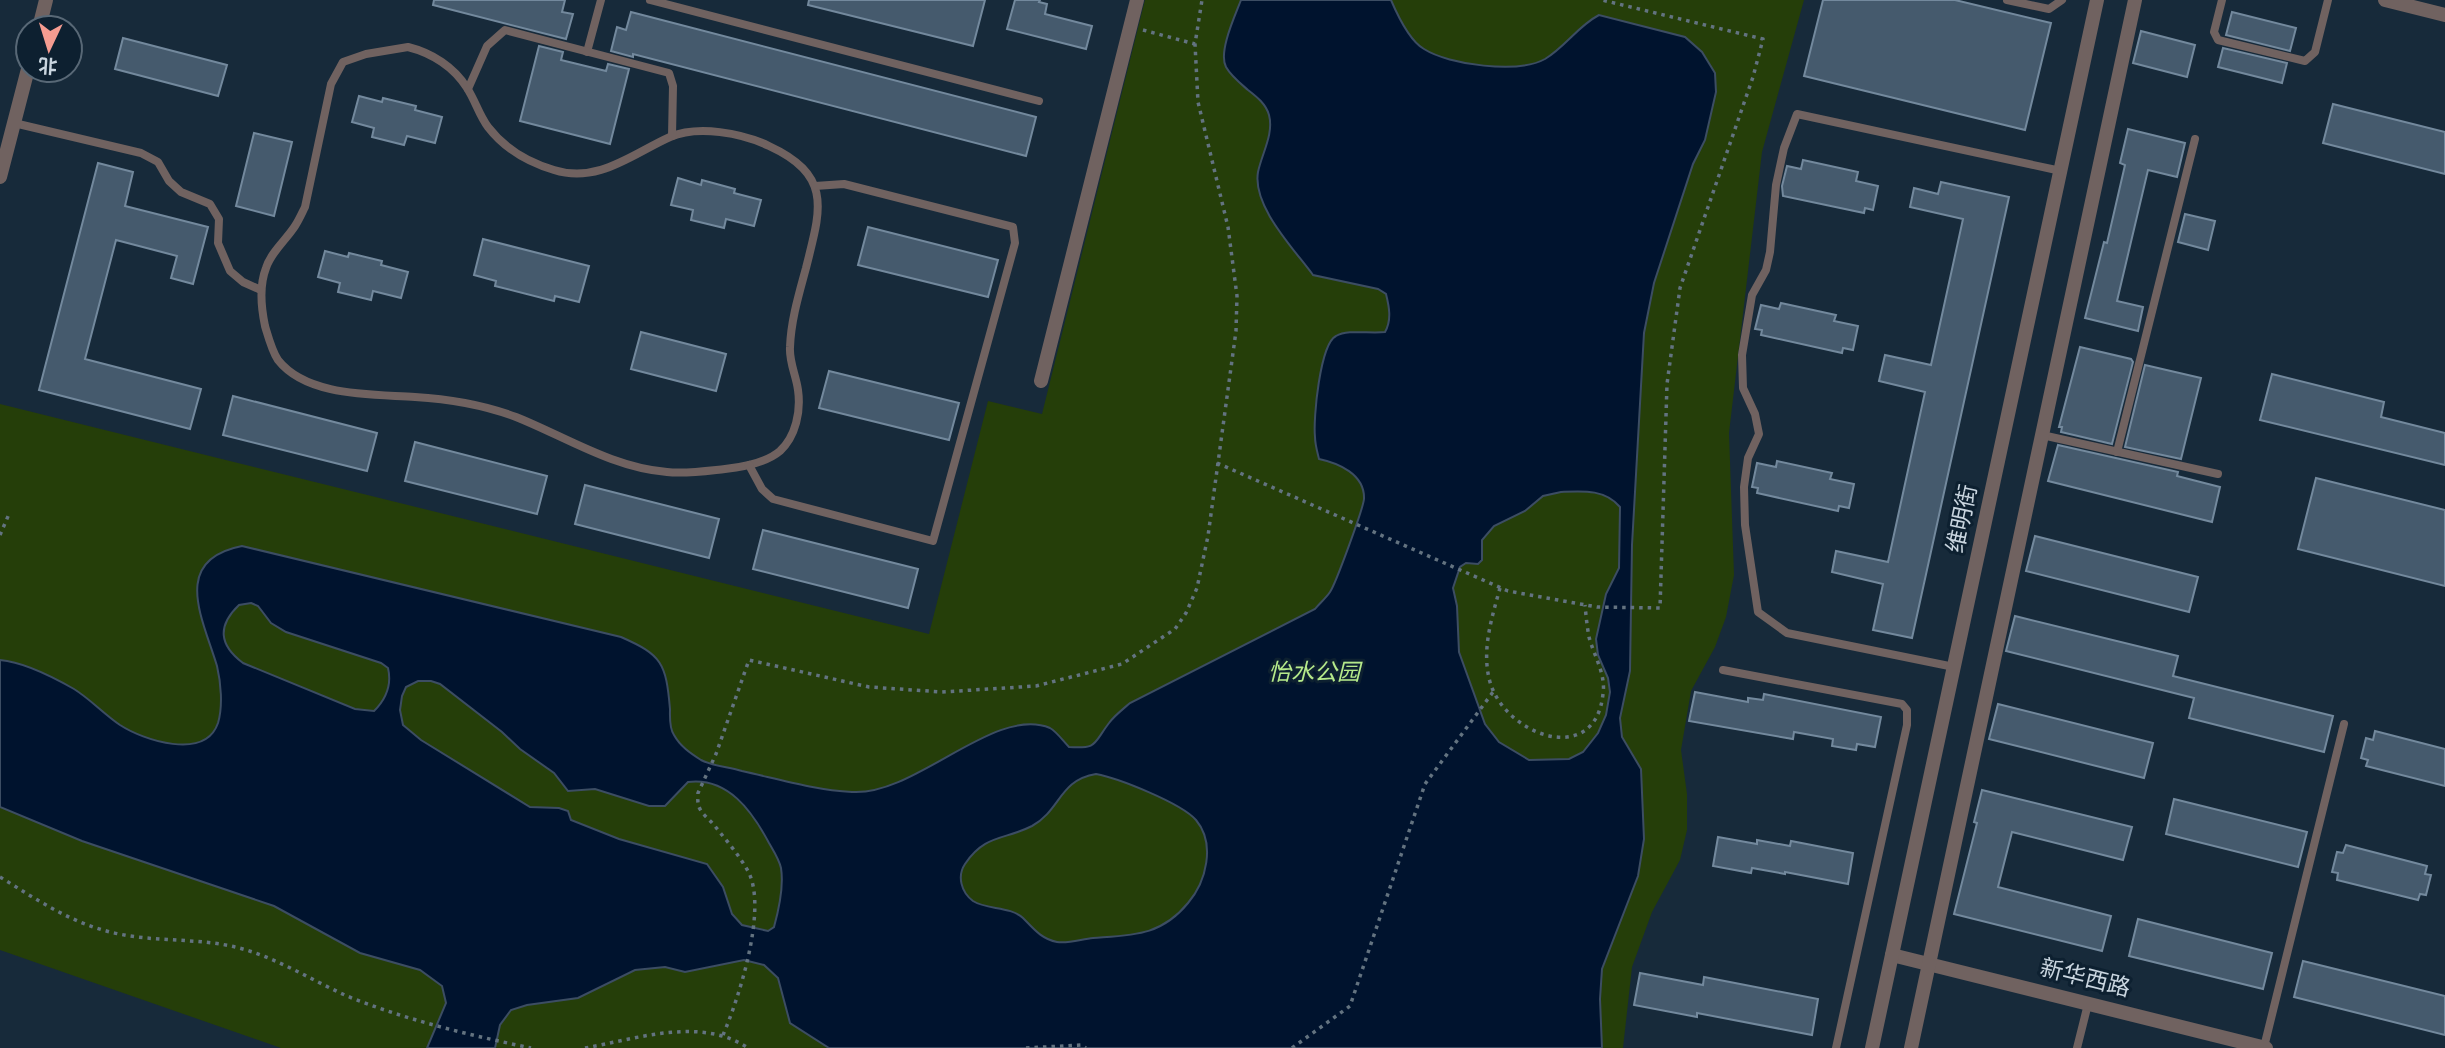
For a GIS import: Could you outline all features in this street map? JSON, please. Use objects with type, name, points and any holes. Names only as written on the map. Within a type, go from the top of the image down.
[{"type":"street","points":[[1041,381],[1137,0]]},
{"type":"street","name":"维明街","points":[[1872,1048],[2098,0]]},
{"type":"street","points":[[1912,1048],[2134,0]]},
{"type":"street","points":[[2385,0],[2445,15]]},
{"type":"street","points":[[0,177],[24,84]]},
{"type":"street","name":"新华西路","points":[[1892,955],[2265,1048]]},
{"type":"lane","points":[[587,52],[601,0]]},
{"type":"lane","points":[[650,0],[1039,101]]},
{"type":"lane","points":[[2007,0],[2049,9],[2062,0]]},
{"type":"lane","points":[[2222,0],[2214,32],[2218,40],[2305,61],[2315,52],[2328,0]]},
{"type":"lane","points":[[468,89],[487,46],[505,30],[669,73],[673,86],[673,136]]},
{"type":"lane","points":[[408,47],[422,51],[439,60],[457,75],[468,89],[486,124],[510,151],[559,172],[610,169],[673,136],[710,132],[766,144],[788,156],[805,170],[815,186],[819,201],[817,223],[792,323],[789,356],[798,391],[798,416],[791,438],[779,453],[749,465],[696,472],[667,472],[637,467],[493,410],[420,397],[346,392],[319,387],[300,378],[278,359],[267,334],[261,309],[261,290],[266,267],[296,225],[305,207],[331,84],[343,62],[366,54],[408,47]]},
{"type":"lane","points":[[1954,667],[1787,633],[1758,612],[1745,526],[1744,487],[1748,458],[1759,434],[1755,414],[1743,388],[1742,355],[1752,295],[1766,270],[1770,252],[1783,148],[1797,114],[2061,171]]},
{"type":"lane","points":[[14,123],[141,153],[158,162],[169,181],[181,192],[210,204],[219,219],[218,243],[230,271],[243,282],[261,290]]},
{"type":"lane","points":[[2118,452],[2195,139]]},
{"type":"lane","points":[[749,465],[762,489],[774,499],[933,541],[1015,243],[1013,227],[844,184],[815,186]]},
{"type":"lane","points":[[2042,435],[2218,474]]},
{"type":"lane","points":[[1723,670],[1902,704],[1907,710],[1907,725],[1836,1048]]},
{"type":"lane","points":[[2265,1048],[2344,724]]},
{"type":"lane","points":[[2077,1048],[2088,1004]]},
{"type":"path","points":[[723,1035],[737,999],[754,924],[755,901],[748,871],[728,842],[700,810],[698,793],[749,660],[869,687],[942,692],[1036,686],[1122,664],[1175,629],[1186,613],[1197,588],[1208,536],[1236,331],[1237,296],[1228,227],[1198,102],[1195,44],[1202,0]]},
{"type":"path","points":[[1217,463],[1498,587],[1546,599],[1597,607],[1660,608],[1667,384],[1680,288],[1753,77],[1763,39],[1602,0]]},
{"type":"path","points":[[1130,26],[1195,44]]},
{"type":"path","points":[[0,535],[9,514]]},
{"type":"path","points":[[1498,587],[1486,659],[1493,692],[1514,719],[1526,728],[1557,738],[1574,736],[1586,729],[1596,717],[1603,696],[1604,679],[1589,637],[1585,605]]},
{"type":"path","points":[[1292,1048],[1350,1006],[1425,784],[1493,692]]},
{"type":"path","points":[[0,877],[66,917],[93,928],[134,936],[234,947],[253,952],[348,996],[427,1024],[531,1048]]},
{"type":"path","points":[[585,1048],[680,1032],[723,1035],[748,1048]]},
{"type":"path","points":[[1026,1048],[1081,1045],[1086,1048]]},
{"type":"green space","name":"怡水公园","points":[[1145,0],[1804,0],[1762,152],[1729,433],[1734,575],[1726,617],[1715,647],[1691,691],[1681,750],[1687,794],[1687,830],[1680,860],[1652,912],[1632,967],[1623,1048],[281,1048],[0,950],[0,404],[929,634],[988,401],[1042,414]]},
{"type":"water","points":[[1241,0],[1391,0],[1409,34],[1424,49],[1435,55],[1466,63],[1501,67],[1533,64],[1545,59],[1599,15],[1685,37],[1702,52],[1715,73],[1716,92],[1705,140],[1693,164],[1654,283],[1644,333],[1632,545],[1630,671],[1620,718],[1622,737],[1641,769],[1644,839],[1638,876],[1602,969],[1602,1048],[829,1048],[790,1023],[778,978],[764,965],[744,960],[685,972],[665,967],[635,970],[578,998],[527,1005],[511,1010],[500,1025],[495,1048],[427,1048],[446,1003],[442,986],[420,970],[360,953],[274,906],[82,841],[0,807],[0,660],[28,667],[66,684],[120,725],[143,736],[173,744],[187,744],[211,735],[220,716],[220,687],[217,666],[200,611],[197,594],[199,578],[206,564],[220,553],[242,546],[621,637],[645,649],[659,663],[666,681],[672,732],[682,746],[697,757],[715,765],[797,784],[852,792],[877,789],[902,780],[980,739],[1004,729],[1028,724],[1050,728],[1069,747],[1090,746],[1113,718],[1130,703],[1315,609],[1333,586],[1364,499],[1363,490],[1355,476],[1334,463],[1319,459],[1315,428],[1322,367],[1330,342],[1336,336],[1353,332],[1385,332],[1389,323],[1389,308],[1386,294],[1378,289],[1313,275],[1276,226],[1261,199],[1258,172],[1269,136],[1269,115],[1261,101],[1230,73],[1224,60],[1226,43]],"holes":[[[1561,492],[1585,492],[1601,494],[1614,501],[1620,507],[1619,568],[1606,594],[1596,639],[1598,655],[1608,678],[1610,692],[1606,715],[1598,733],[1583,752],[1569,759],[1529,760],[1499,742],[1485,724],[1459,652],[1457,606],[1453,588],[1460,567],[1466,563],[1478,564],[1482,560],[1482,540],[1494,526],[1525,511],[1543,496]],[[251,603],[258,606],[271,623],[286,632],[381,663],[388,668],[389,680],[382,702],[374,711],[355,709],[243,663],[229,649],[224,635],[227,620],[239,605]],[[418,681],[440,684],[554,773],[568,791],[595,789],[649,806],[665,806],[688,782],[702,782],[727,791],[755,819],[780,865],[781,890],[774,927],[768,931],[742,925],[732,914],[723,887],[707,864],[619,839],[571,820],[568,811],[559,808],[530,807],[421,740],[403,725],[400,710],[406,687]],[[1096,774],[1149,792],[1188,813],[1202,830],[1207,851],[1200,885],[1178,914],[1157,928],[1134,934],[1066,942],[1051,941],[1018,914],[973,901],[963,889],[961,874],[965,864],[980,847],[1032,826],[1049,812],[1074,782]]]},
{"type":"building","points":[[434,0],[565,0],[562,12],[573,14],[566,39],[433,5]]},
{"type":"building","points":[[809,0],[985,0],[973,46],[808,5]]},
{"type":"building","points":[[1015,0],[1040,0],[1039,2],[1047,4],[1045,14],[1092,26],[1086,49],[1007,29]]},
{"type":"building","points":[[1823,0],[1955,0],[2051,23],[2025,130],[1804,76]]},
{"type":"building","points":[[631,12],[1036,117],[1026,156],[633,54],[633,57],[611,51],[617,27],[626,30]]},
{"type":"building","points":[[2232,12],[2296,28],[2290,51],[2226,35]]},
{"type":"building","points":[[2141,31],[2195,45],[2187,77],[2133,63]]},
{"type":"building","points":[[123,38],[227,65],[218,96],[115,69]]},
{"type":"building","points":[[539,46],[563,52],[561,60],[606,71],[608,64],[629,69],[610,144],[520,121]]},
{"type":"building","points":[[2223,48],[2287,63],[2282,83],[2218,67]]},
{"type":"building","points":[[359,96],[382,102],[383,98],[416,106],[415,110],[442,117],[435,143],[407,136],[404,145],[372,137],[374,128],[352,122]]},
{"type":"building","points":[[2333,104],[2445,132],[2445,174],[2323,143]]},
{"type":"building","points":[[2128,129],[2185,143],[2177,177],[2148,170],[2117,301],[2143,307],[2138,331],[2085,318],[2104,242],[2107,243],[2125,165],[2120,163]]},
{"type":"building","points":[[254,133],[292,142],[274,216],[236,206]]},
{"type":"building","points":[[1803,160],[1858,172],[1856,181],[1878,186],[1873,210],[1865,208],[1864,213],[1783,196],[1782,186],[1787,166],[1801,169]]},
{"type":"building","points":[[98,163],[133,172],[125,206],[208,227],[193,284],[171,278],[177,256],[116,240],[85,359],[201,389],[190,429],[39,390]]},
{"type":"building","points":[[678,178],[701,185],[702,180],[761,200],[754,226],[726,219],[724,228],[691,220],[693,210],[671,205]]},
{"type":"building","points":[[1941,182],[2009,197],[1912,638],[1873,630],[1883,584],[1832,572],[1836,551],[1888,562],[1925,392],[1879,381],[1885,355],[1931,365],[1963,219],[1910,207],[1914,188],[1938,194]]},
{"type":"building","points":[[2185,214],[2215,221],[2208,250],[2178,242]]},
{"type":"building","points":[[868,227],[998,260],[988,297],[858,265]]},
{"type":"building","points":[[483,239],[589,266],[579,302],[555,296],[554,301],[495,286],[496,281],[474,275]]},
{"type":"building","points":[[325,251],[348,257],[349,253],[382,261],[381,265],[408,272],[401,298],[373,291],[371,300],[338,292],[340,283],[318,277]]},
{"type":"building","points":[[1781,303],[1836,315],[1834,321],[1858,326],[1853,350],[1843,348],[1842,353],[1761,335],[1762,330],[1755,329],[1761,305],[1779,309]]},
{"type":"building","points":[[641,332],[726,354],[716,391],[631,369]]},
{"type":"building","points":[[2080,347],[2131,359],[2133,362],[2112,444],[2061,432],[2062,427],[2059,427]]},
{"type":"building","points":[[2145,365],[2201,378],[2181,459],[2125,447]]},
{"type":"building","points":[[829,371],[959,403],[949,440],[819,408]]},
{"type":"building","points":[[2272,374],[2384,402],[2381,417],[2445,433],[2445,465],[2260,420]]},
{"type":"building","points":[[233,396],[377,433],[367,471],[223,435]]},
{"type":"building","points":[[415,442],[547,476],[537,514],[405,481]]},
{"type":"building","points":[[2058,445],[2178,472],[2177,476],[2220,487],[2212,522],[2048,481]]},
{"type":"building","points":[[1777,461],[1832,473],[1830,479],[1854,484],[1849,508],[1839,506],[1838,511],[1757,493],[1758,488],[1752,487],[1757,463],[1776,467]]},
{"type":"building","points":[[2316,478],[2445,510],[2445,586],[2298,549]]},
{"type":"building","points":[[585,485],[719,519],[709,558],[575,524]]},
{"type":"building","points":[[763,530],[918,569],[908,608],[753,569]]},
{"type":"building","points":[[2035,536],[2198,577],[2189,612],[2026,571]]},
{"type":"building","points":[[2015,616],[2178,656],[2173,676],[2333,716],[2324,752],[2189,718],[2194,698],[2006,651]]},
{"type":"building","points":[[1695,692],[1748,702],[1748,698],[1763,700],[1764,694],[1881,717],[1875,747],[1857,744],[1856,750],[1832,746],[1833,739],[1794,732],[1793,739],[1689,721]]},
{"type":"building","points":[[1998,704],[2153,743],[2144,778],[1989,739]]},
{"type":"building","points":[[2375,731],[2445,749],[2445,786],[2366,766],[2368,760],[2361,758],[2366,738],[2373,740]]},
{"type":"building","points":[[1982,790],[2132,827],[2123,860],[2012,832],[1998,887],[2111,916],[2102,951],[1954,914],[1977,823],[1974,822]]},
{"type":"building","points":[[2174,799],[2307,832],[2298,867],[2166,834]]},
{"type":"building","points":[[1718,837],[1757,844],[1757,840],[1790,846],[1791,841],[1853,853],[1848,884],[1785,872],[1752,868],[1751,873],[1713,866]]},
{"type":"building","points":[[2346,845],[2427,866],[2425,874],[2431,875],[2426,895],[2420,894],[2418,900],[2337,880],[2338,873],[2332,872],[2337,852],[2343,853]]},
{"type":"building","points":[[2138,919],[2272,953],[2263,989],[2129,956]]},
{"type":"building","points":[[2303,961],[2445,996],[2445,1035],[2294,997]]},
{"type":"building","points":[[1640,973],[1703,985],[1704,977],[1818,999],[1812,1035],[1697,1013],[1697,1017],[1634,1005]]}]
